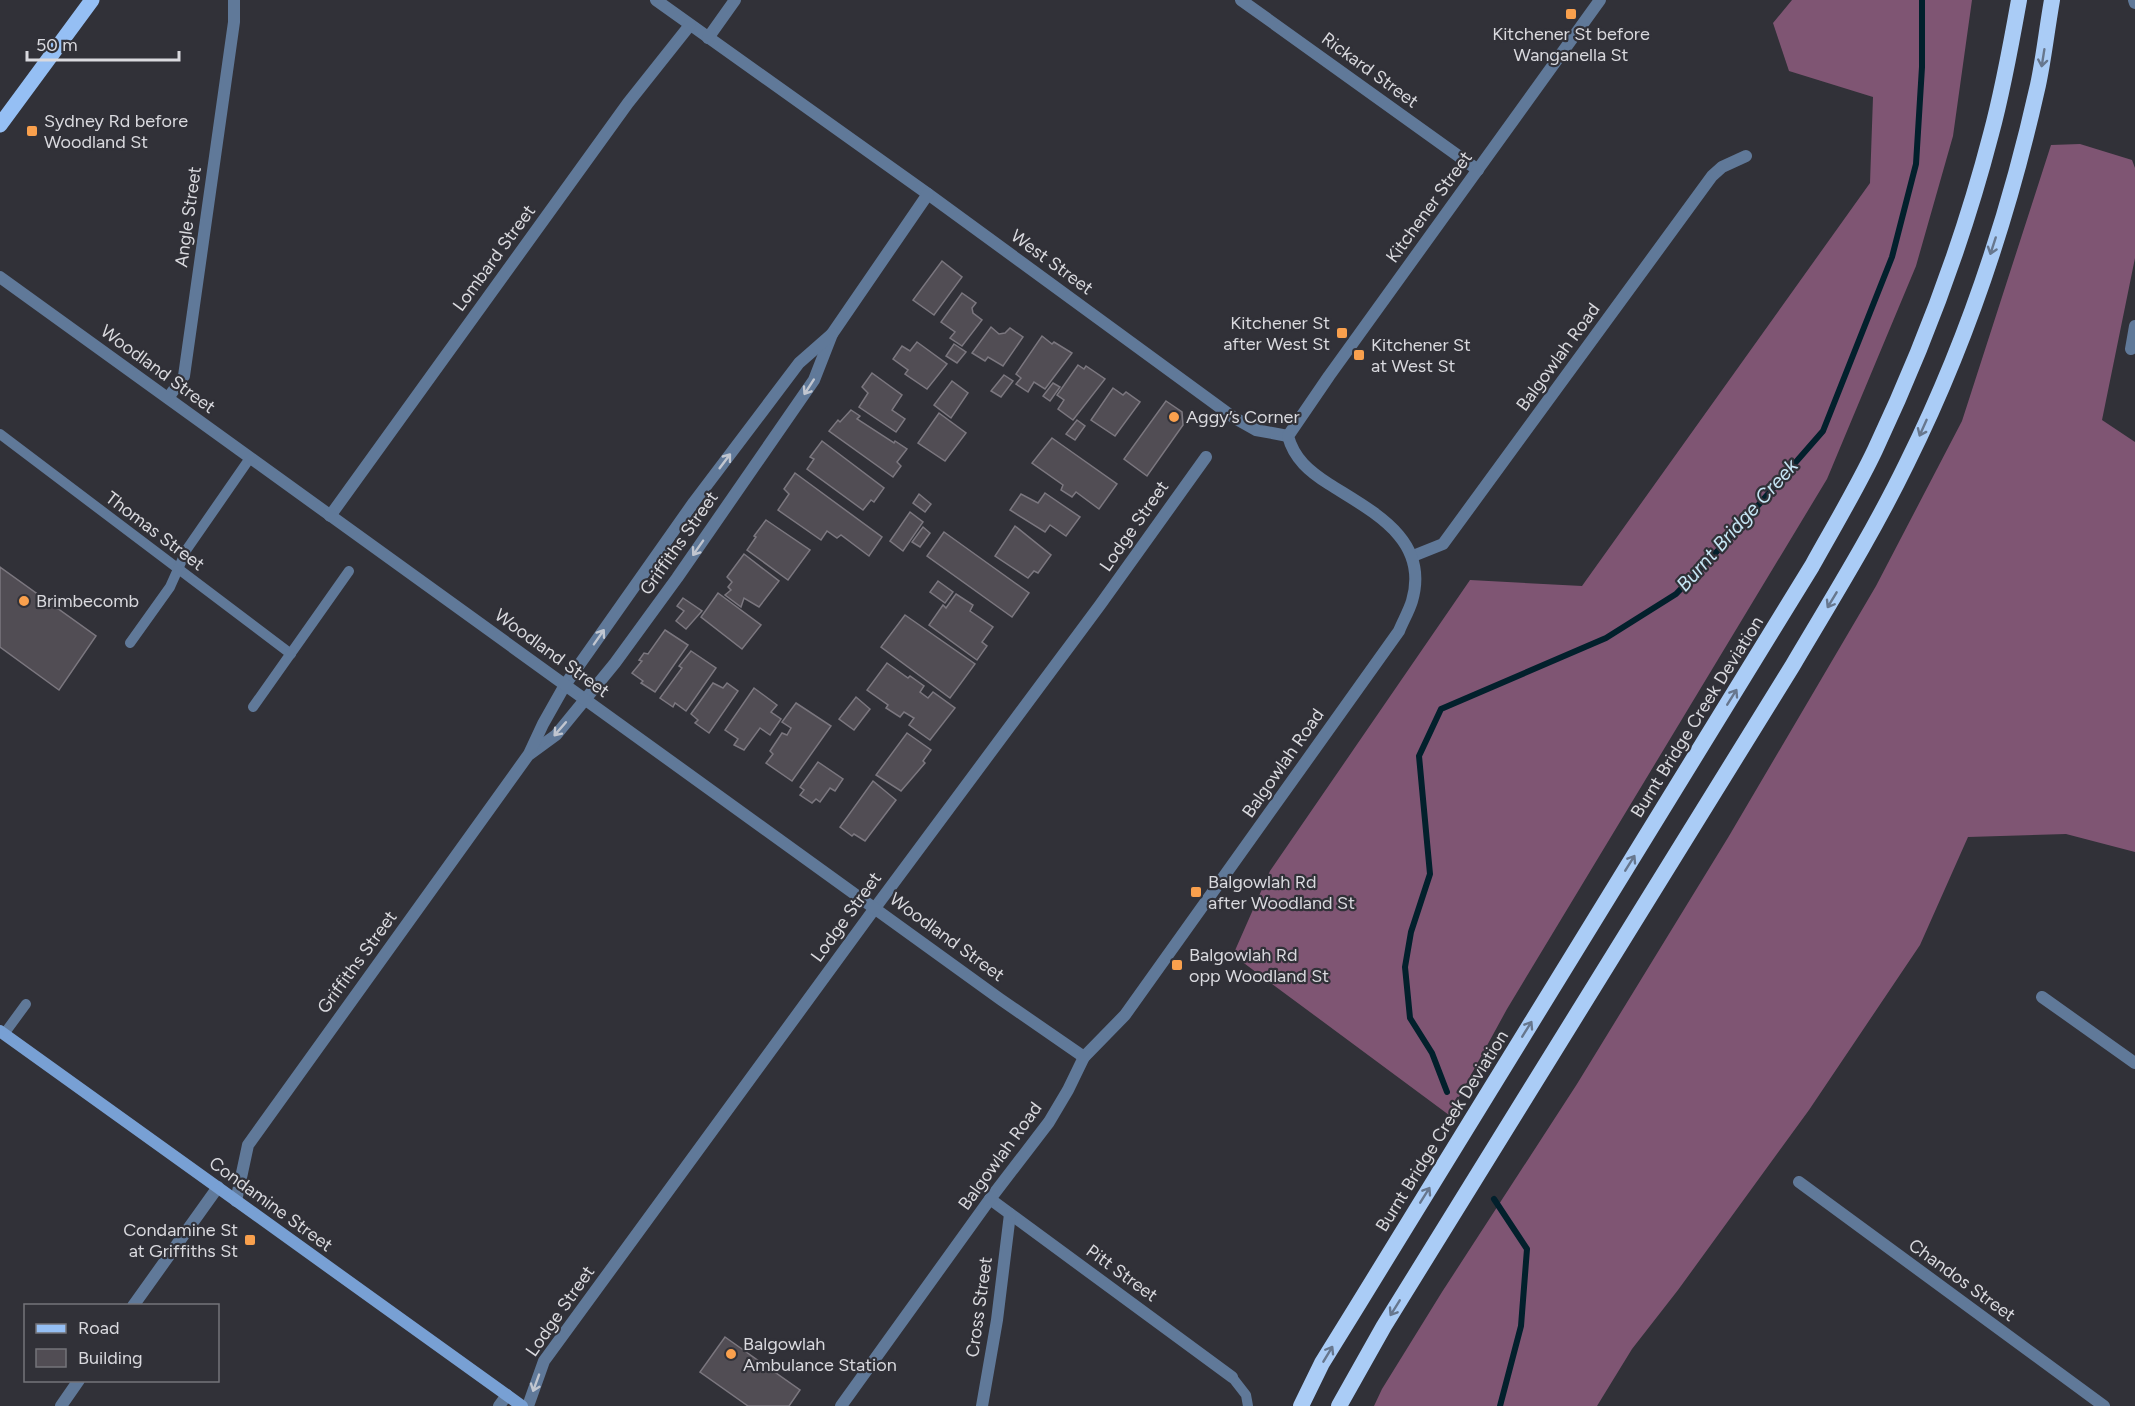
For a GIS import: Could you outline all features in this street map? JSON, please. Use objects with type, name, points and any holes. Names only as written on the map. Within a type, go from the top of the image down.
[{"type":"highway","name":"Burnt Bridge Creek Deviation","points":[[1300,1406],[1322,1363],[1361,1299],[1812,566],[1874,451],[1913,365],[1949,271],[1972,202],[1997,110],[2019,0]]},
{"type":"highway","points":[[1339,1406],[1384,1326],[1793,665],[1852,566],[1907,464],[1942,386],[1977,294],[2009,199],[2038,84],[2052,0]]},
{"type":"main road","points":[[0,125],[92,0]]},
{"type":"main road","name":"Condamine Street","points":[[2,1033],[236,1200],[503,1401],[522,1406]]},
{"type":"street","name":"Angle Street","points":[[168,398],[184,376],[234,22],[234,0]]},
{"type":"street","name":"West Street","points":[[656,0],[928,194],[1233,417],[1256,430],[1288,436]]},
{"type":"street","points":[[708,38],[735,0]]},
{"type":"street","name":"Rickard Street","points":[[1241,0],[1478,170]]},
{"type":"street","name":"Kitchener Street","points":[[1288,436],[1600,0]]},
{"type":"street","name":"Lombard Street","points":[[330,516],[628,103],[690,25]]},
{"type":"street","name":"Balgowlah Road","points":[[841,1406],[990,1199],[1049,1122],[1084,1058],[1125,1015],[1399,631],[1412,601],[1415,573],[1413,556],[1443,544],[1712,176],[1731,162],[1746,156]]},
{"type":"street","name":"Griffiths Street","points":[[529,754],[556,735],[615,663],[677,578],[814,380],[832,334],[928,194]]},
{"type":"street","name":"Woodland Street","points":[[0,277],[1084,1058]]},
{"type":"street","points":[[2131,349],[2135,326]]},
{"type":"street","name":"Griffiths Street","points":[[236,1200],[248,1145],[529,754],[543,723],[565,685],[694,502],[799,363],[832,334]]},
{"type":"street","points":[[1288,436],[1298,460],[1312,473],[1395,530],[1413,556]]},
{"type":"street","name":"Lodge Street","points":[[528,1406],[544,1360],[1100,605],[1206,457]]},
{"type":"street","points":[[2042,997],[2135,1063]]},
{"type":"street","name":"Chandos Street","points":[[1799,1182],[2104,1406]]},
{"type":"street","points":[[134,1304],[218,1187]]},
{"type":"street","name":"Pitt Street","points":[[990,1199],[1232,1377]]},
{"type":"street","name":"Cross Street","points":[[982,1406],[997,1320],[1010,1214]]},
{"type":"street","points":[[61,1406],[78,1382]]},
{"type":"lane","name":"Thomas Street","points":[[0,434],[291,654]]},
{"type":"lane","points":[[130,644],[170,587],[187,549],[250,458]]},
{"type":"lane","points":[[253,707],[349,571]]},
{"type":"lane","points":[[2,1033],[26,1004]]},
{"type":"lane","points":[[1232,1377],[1246,1395],[1248,1406]]},
{"type":"shaded area","points":[[1792,0],[1972,0],[1953,136],[1916,266],[1827,479],[1507,1009],[1449,1115],[1233,955],[1270,871],[1470,580],[1582,586],[1870,183],[1873,97],[1789,71],[1773,23]]},
{"type":"shaded area","points":[[2080,144],[2132,160],[2135,168],[2135,258],[2102,420],[2135,442],[2135,852],[2066,834],[1968,837],[1920,945],[1809,1110],[1678,1290],[1632,1349],[1597,1406],[1374,1406],[1382,1389],[1442,1292],[1577,1084],[1729,836],[1876,586],[1962,421],[2051,145]]},
{"type":"building","points":[[942,261],[962,277],[934,315],[913,300]]},
{"type":"building","points":[[962,293],[976,303],[972,308],[973,313],[982,320],[962,346],[950,338],[955,332],[941,322]]},
{"type":"building","points":[[991,327],[999,334],[1005,333],[1010,328],[1023,337],[1003,366],[988,357],[985,361],[972,353]]},
{"type":"building","points":[[1042,336],[1052,344],[1054,342],[1072,353],[1045,389],[1034,382],[1028,392],[1016,384],[1021,378],[1016,374]]},
{"type":"building","points":[[917,342],[947,364],[927,389],[905,374],[908,370],[893,359],[902,346],[910,351]]},
{"type":"building","points":[[954,344],[966,352],[957,363],[946,356]]},
{"type":"building","points":[[1078,365],[1084,369],[1086,366],[1105,379],[1073,420],[1058,409],[1064,400],[1057,395]]},
{"type":"building","points":[[872,373],[902,395],[892,410],[905,419],[896,432],[859,407],[868,393],[862,387]]},
{"type":"building","points":[[1004,375],[1013,381],[1001,397],[991,391]]},
{"type":"building","points":[[952,381],[968,393],[951,418],[934,405]]},
{"type":"building","points":[[1053,383],[1060,387],[1050,401],[1043,396]]},
{"type":"building","points":[[1113,388],[1123,395],[1126,392],[1140,402],[1115,436],[1091,420]]},
{"type":"building","points":[[1166,401],[1182,412],[1183,425],[1147,476],[1124,459]]},
{"type":"building","points":[[851,410],[860,416],[857,419],[907,449],[897,462],[901,466],[893,477],[829,431]]},
{"type":"building","points":[[939,413],[966,433],[945,461],[918,443]]},
{"type":"building","points":[[1077,420],[1085,426],[1075,440],[1066,434]]},
{"type":"building","points":[[1052,438],[1117,484],[1099,509],[1076,492],[1072,497],[1061,490],[1063,485],[1032,463]]},
{"type":"building","points":[[822,441],[884,488],[874,502],[871,500],[863,510],[807,469],[814,459],[810,457]]},
{"type":"building","points":[[795,473],[882,537],[869,556],[841,535],[837,538],[827,531],[821,540],[778,510],[789,494],[784,489]]},
{"type":"building","points":[[1045,493],[1080,517],[1066,536],[1050,525],[1045,532],[1010,510],[1021,494],[1038,503]]},
{"type":"building","points":[[919,494],[931,504],[925,512],[913,503]]},
{"type":"building","points":[[910,512],[923,522],[903,551],[890,541]]},
{"type":"building","points":[[766,520],[810,550],[788,580],[747,550]]},
{"type":"building","points":[[1015,526],[1051,555],[1038,573],[1034,571],[1028,578],[995,556]]},
{"type":"building","points":[[923,527],[930,533],[920,547],[912,542]]},
{"type":"building","points":[[944,532],[1029,593],[1012,617],[927,556]]},
{"type":"building","points":[[744,554],[779,581],[759,607],[744,598],[741,607],[725,595],[731,590],[728,587],[732,582],[727,577]]},
{"type":"building","name":"Brimbecomb","points":[[0,567],[96,636],[59,690],[0,647]]},
{"type":"building","points":[[938,581],[953,592],[945,603],[930,592]]},
{"type":"building","points":[[718,593],[761,625],[742,649],[701,617]]},
{"type":"building","points":[[956,594],[973,605],[970,611],[993,627],[982,642],[987,646],[977,660],[929,625],[943,605],[946,608]]},
{"type":"building","points":[[683,598],[702,611],[686,629],[676,621],[684,611],[677,606]]},
{"type":"building","points":[[905,615],[975,664],[950,698],[881,647]]},
{"type":"building","points":[[665,630],[688,645],[655,692],[641,683],[643,681],[632,673],[642,661],[639,660],[644,653],[648,654]]},
{"type":"building","points":[[691,651],[716,668],[686,711],[675,703],[673,707],[660,698],[682,668],[679,666]]},
{"type":"building","points":[[887,663],[924,686],[920,692],[928,698],[933,692],[955,708],[930,740],[909,725],[914,718],[904,712],[900,717],[886,708],[888,705],[867,690]]},
{"type":"building","points":[[713,683],[723,688],[727,683],[738,691],[709,733],[695,723],[698,720],[691,714]]},
{"type":"building","points":[[754,688],[777,705],[771,712],[781,719],[770,735],[760,728],[744,750],[734,745],[738,739],[725,730]]},
{"type":"building","points":[[856,697],[870,709],[854,730],[839,719]]},
{"type":"building","points":[[796,703],[831,726],[792,781],[766,763],[773,754],[770,751],[782,733],[787,735],[791,728],[782,722]]},
{"type":"building","points":[[907,733],[931,750],[923,761],[925,763],[901,791],[876,775]]},
{"type":"building","points":[[818,762],[843,779],[835,791],[830,788],[820,802],[816,799],[812,803],[800,795],[804,790],[800,787]]},
{"type":"building","points":[[873,781],[896,800],[865,841],[854,834],[852,836],[840,827]]},
{"type":"building","name":"Balgowlah Ambulance Station","points":[[725,1337],[800,1390],[789,1406],[748,1406],[700,1372]]},
{"type":"waterway","name":"Burnt Bridge Creek","points":[[1447,1092],[1432,1053],[1410,1018],[1405,967],[1411,932],[1430,874],[1419,756],[1441,709],[1606,638],[1676,594],[1727,541],[1823,431],[1892,257],[1916,164],[1922,67],[1922,0]]},
{"type":"waterway","name":"Burnt Bridge Creek","points":[[1494,1199],[1527,1249],[1521,1326],[1500,1406]]},
{"type":"place","name":"Kitchener St before Wanganella St","points":[[1571,14]]},
{"type":"place","name":"Sydney Rd before Woodland St","points":[[32,131]]},
{"type":"place","name":"Kitchener St after West St","points":[[1342,333]]},
{"type":"place","name":"Kitchener St at West St","points":[[1359,355]]},
{"type":"place","name":"Aggy’s Corner","points":[[1174,417]]},
{"type":"place","name":"Brimbecomb","points":[[24,601]]},
{"type":"place","name":"Balgowlah Rd after Woodland St","points":[[1196,892]]},
{"type":"place","name":"Balgowlah Rd opp Woodland St","points":[[1177,965]]},
{"type":"place","name":"Condamine St at Griffiths St","points":[[250,1240]]},
{"type":"place","name":"Balgowlah Ambulance Station","points":[[731,1354]]}]
